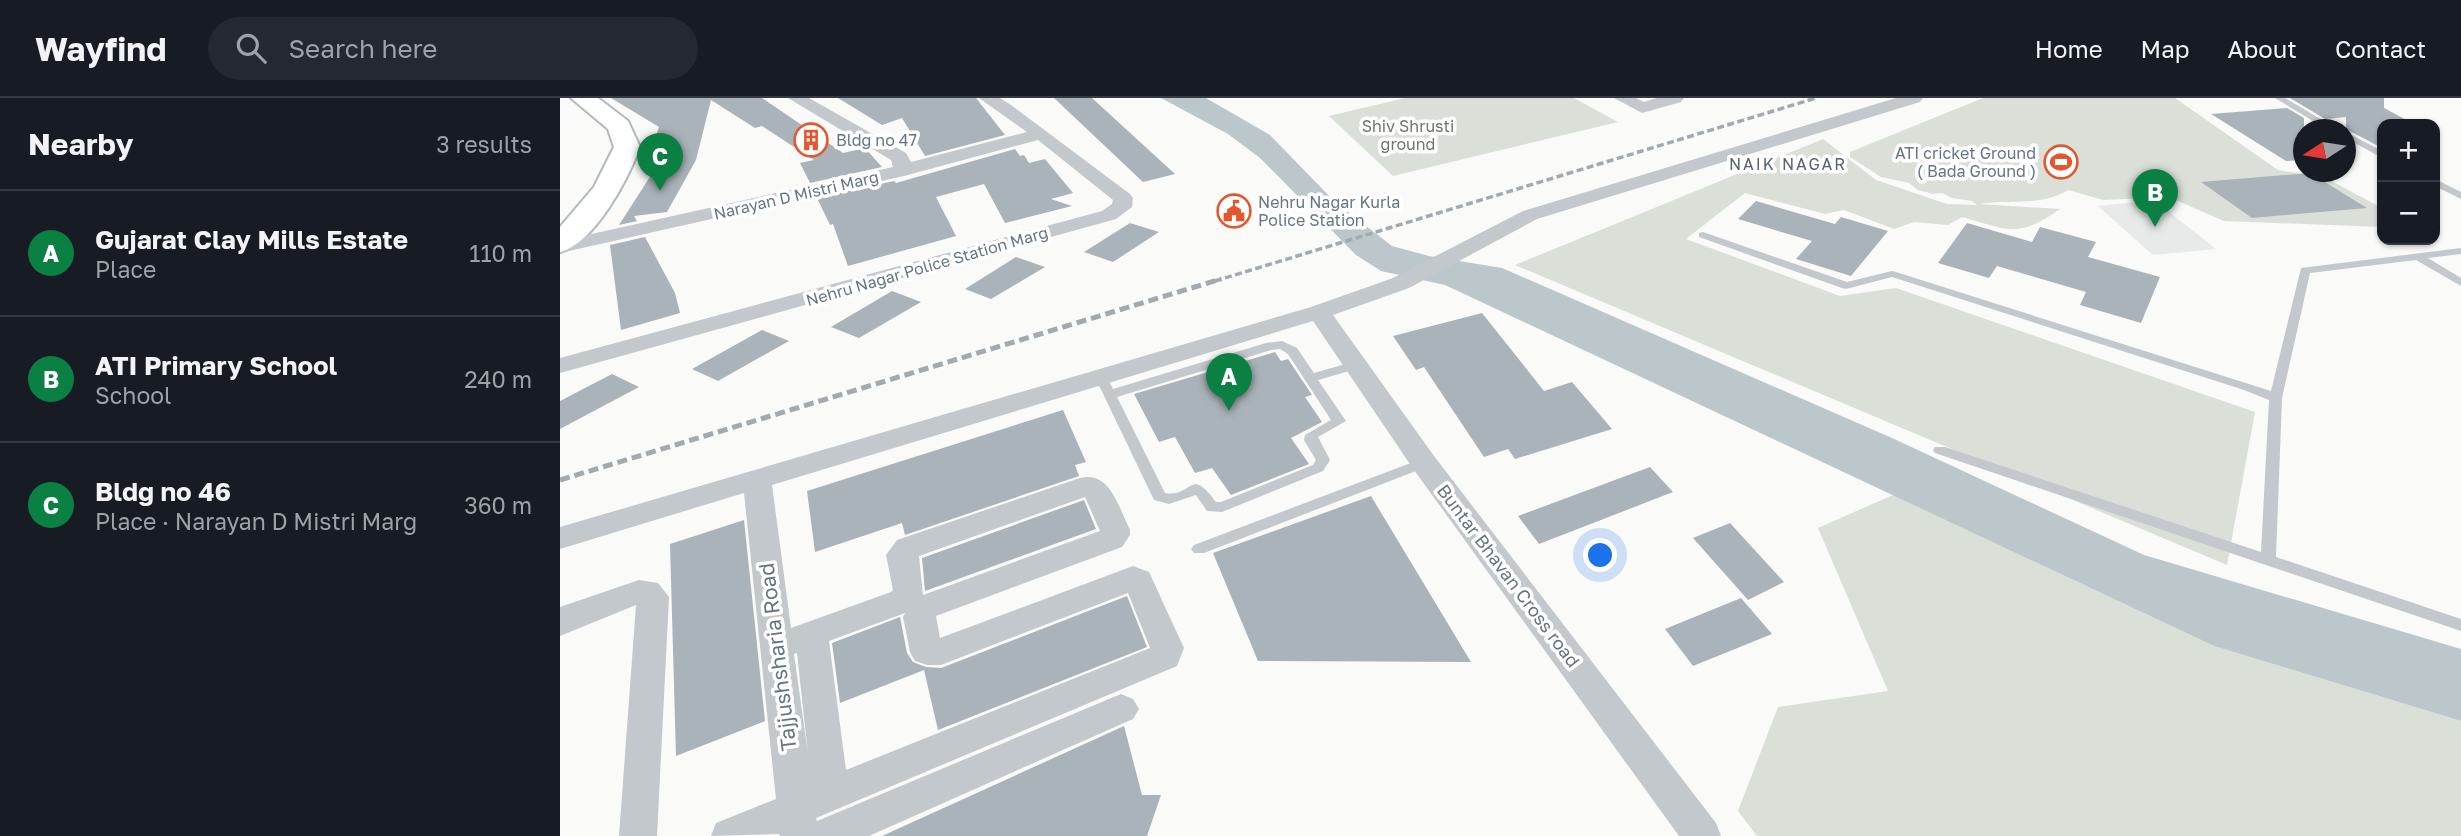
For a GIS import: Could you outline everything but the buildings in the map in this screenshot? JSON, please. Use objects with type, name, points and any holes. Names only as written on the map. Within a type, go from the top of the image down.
[{"type":"street","points":[[583,98],[619,126],[627,147],[611,164]]},
{"type":"street","name":"Narayan D Mistri Marg","points":[[564,232],[904,170],[899,157],[797,98]]},
{"type":"street","name":"Nehru Nagar Police Station Marg","points":[[560,366],[1085,222],[1109,215],[1122,207],[1123,198],[1039,134],[1018,114],[988,98]]},
{"type":"street","points":[[1623,98],[1642,108],[1675,98]]},
{"type":"street","points":[[560,538],[757,479],[1105,386],[1401,283],[1530,215],[1914,98]]},
{"type":"street","points":[[560,100],[602,130],[611,164],[609,187],[564,232]]},
{"type":"street","points":[[904,170],[1039,134]]},
{"type":"street","name":"Buntar Bhavan Cross road","points":[[1319,312],[1424,463],[1702,836]]},
{"type":"street","name":"Tajjushsharia Road","points":[[757,479],[777,646],[809,814]]},
{"type":"street","points":[[730,836],[809,814],[1165,656],[1167,648],[1138,580],[1133,578],[941,652],[927,652],[919,617],[923,608],[1111,539],[1115,535],[1094,487],[1090,485],[908,548],[901,555],[909,592],[902,601],[777,646]]},
{"type":"street","points":[[560,623],[568,617],[639,592],[647,592],[653,597],[638,836]]},
{"type":"street","points":[[809,814],[811,634]]},
{"type":"street","points":[[826,836],[1121,709]]},
{"type":"lane","points":[[2279,98],[2316,119]]},
{"type":"lane","points":[[2356,141],[2377,152]]},
{"type":"lane","points":[[2440,185],[2461,196]]},
{"type":"lane","points":[[1703,235],[1846,286],[1892,274],[2249,387],[2276,398]]},
{"type":"lane","points":[[2267,561],[2276,398],[2305,270],[2461,251]]},
{"type":"lane","points":[[2417,256],[2461,284]]},
{"type":"lane","points":[[1270,346],[1290,348],[1339,421],[1312,435],[1311,440],[1323,460],[1318,468],[1217,508],[1212,507],[1199,489],[1171,500],[1159,496],[1105,386],[1270,346]]},
{"type":"lane","points":[[1311,378],[1356,365]]},
{"type":"lane","points":[[1940,450],[2461,625]]},
{"type":"lane","points":[[1199,549],[1424,463]]},
{"type":"shaded area","points":[[1161,98],[1206,98],[1270,135],[1335,202],[1392,246],[1429,256],[1502,268],[1892,438],[2144,555],[2461,649],[2461,721],[2214,646],[1445,285],[1381,271],[1356,255],[1260,158],[1228,134]]},
{"type":"shaded area","points":[[2154,200],[2216,249],[2153,255],[2098,206]]},
{"type":"green space","name":"Shiv Shrusti ground","points":[[1405,98],[1574,98],[1618,122],[1393,176],[1329,116]]},
{"type":"green space","points":[[1983,98],[2175,98],[2278,170],[2293,172],[2293,182],[2333,182],[2377,205],[2377,227],[2224,221],[2169,197],[2103,200],[2068,190],[2036,201],[1979,204],[2060,209],[2033,225],[2022,228],[2002,228],[1962,217],[1948,225],[1914,222],[1894,229],[1844,210],[1825,214],[1745,193],[1686,239],[1840,296],[1896,288],[2255,412],[2227,565],[1515,265],[1823,139],[1876,180],[1947,204],[1977,205],[1972,201],[1952,198],[1942,193],[1933,194],[1918,190],[1909,183],[1881,177],[1850,157],[1850,152]]},
{"type":"green space","points":[[1893,495],[2214,646],[2461,721],[2461,836],[1757,836],[1738,811],[1778,707],[1888,691],[1818,528]]},
{"type":"railway","points":[[1215,281],[1816,98]]},
{"type":"railway","points":[[560,480],[1221,279]]},
{"type":"place","name":"Bldg no 47","points":[[811,140]]},
{"type":"place","name":"ATI cricket Ground ( Bada Ground )","points":[[2061,162]]},
{"type":"place","name":"Bldg no 46","points":[[660,191]]},
{"type":"place","name":"Nehru Nagar Kurla Police Station","points":[[1234,211]]},
{"type":"place","name":"ATI Primary School","points":[[2155,227]]},
{"type":"place","name":"Gujarat Clay Mills Estate","points":[[1229,411]]},
{"type":"district","name":"NAIK NAGAR","points":[[1788,164]]}]
